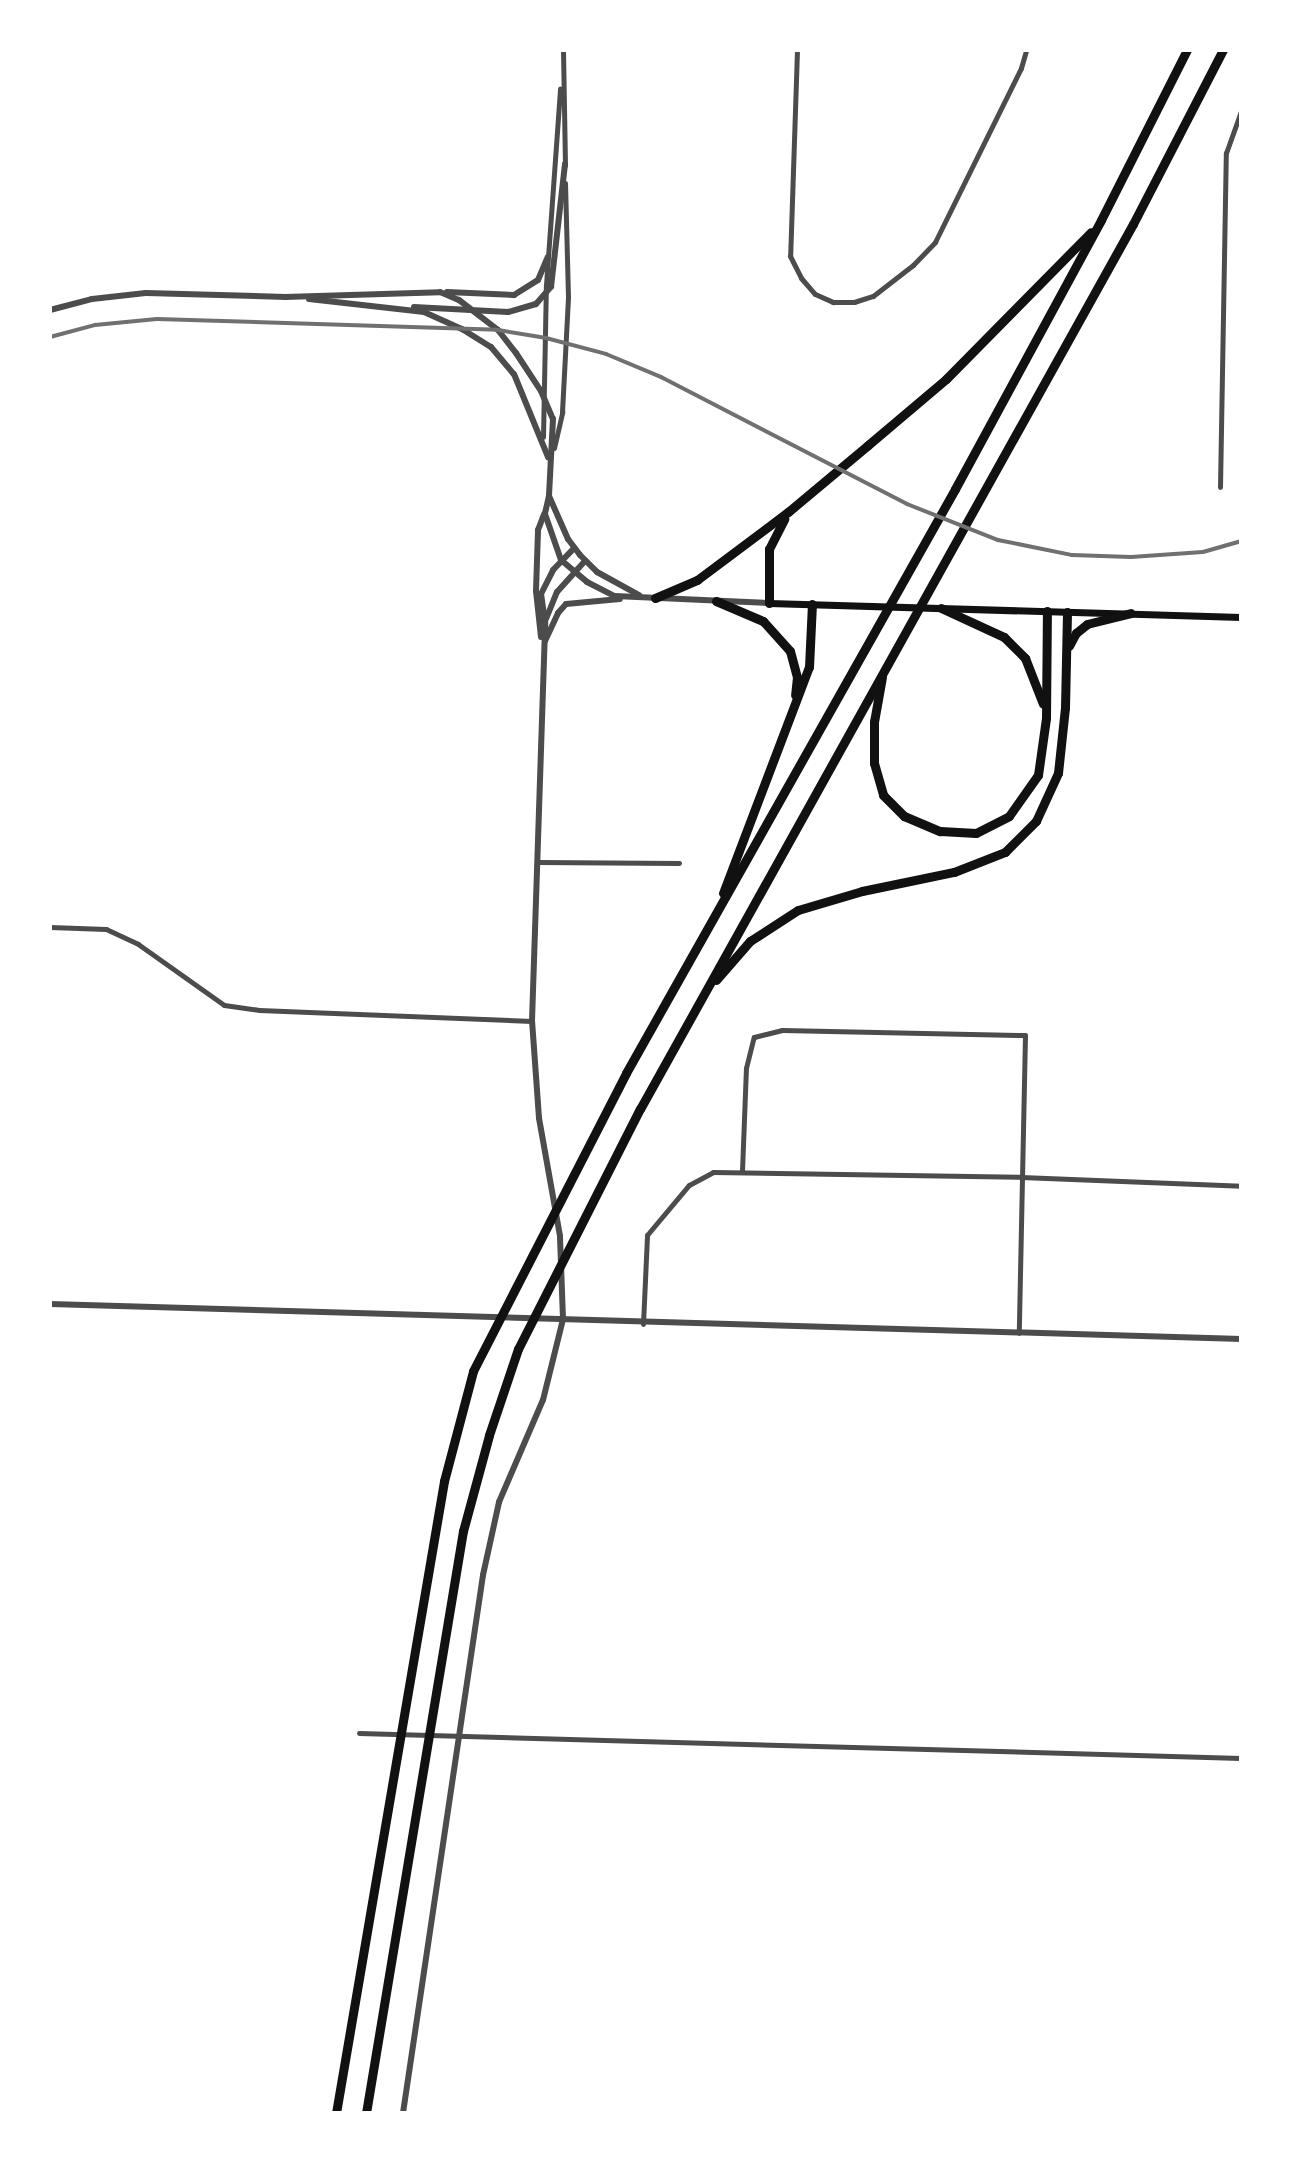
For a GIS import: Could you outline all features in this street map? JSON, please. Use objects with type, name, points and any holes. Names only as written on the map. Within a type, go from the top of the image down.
[{"type":"highway","points":[[336,2113],[444,1481],[473,1371],[626,1073],[955,489],[1101,220],[1187,50]]},
{"type":"highway","points":[[366,2113],[463,1531],[489,1435],[518,1349],[552,1277],[703,995],[1133,224],[1223,50]]},
{"type":"highway","points":[[655,598],[697,580],[808,496],[957,368],[1034,293],[1101,220]]},
{"type":"highway","points":[[769,603],[769,549],[788,512]]},
{"type":"highway","points":[[716,601],[763,621],[790,651],[797,677],[794,709]]},
{"type":"highway","points":[[712,922],[809,667],[812,604]]},
{"type":"highway","points":[[941,608],[1004,637],[1025,658],[1039,687],[1046,718]]},
{"type":"highway","points":[[884,668],[874,722],[874,763],[883,795],[904,816],[940,831],[976,833],[1009,816],[1038,775],[1046,718],[1047,611]]},
{"type":"highway","points":[[703,995],[750,941],[798,910],[862,891],[954,872],[1005,852],[1036,821],[1058,773],[1067,612]]},
{"type":"highway","points":[[1067,653],[1076,633],[1087,624],[1131,613]]},
{"type":"main road","points":[[769,603],[1241,617]]},
{"type":"street","points":[[550,464],[562,412],[568,297],[563,50]]},
{"type":"street","points":[[797,50],[790,256],[801,278],[815,294],[833,302],[854,302],[873,296],[913,265],[935,242],[1021,68],[1026,50]]},
{"type":"street","points":[[543,437],[548,257],[563,67]]},
{"type":"street","points":[[1220,487],[1226,153],[1241,111]]},
{"type":"street","points":[[50,310],[92,299],[146,293],[285,297],[508,312],[536,304],[551,287],[565,164]]},
{"type":"street","points":[[285,297],[440,292],[514,295],[538,280],[548,257]]},
{"type":"street","points":[[440,292],[472,310],[507,341],[545,398],[553,419],[549,496],[538,530],[536,591],[543,644]]},
{"type":"street","points":[[402,307],[462,329],[491,347],[514,374],[543,437],[550,464]]},
{"type":"street","points":[[549,496],[574,548],[585,561],[597,572],[639,595],[769,603]]},
{"type":"street","points":[[545,514],[561,560],[608,593],[625,598]]},
{"type":"street","points":[[403,2113],[483,1575],[499,1502],[543,1400],[563,1319],[564,1284],[539,1118],[532,1021],[545,622],[541,594],[545,582],[574,548]]},
{"type":"street","points":[[545,622],[557,592],[585,561]]},
{"type":"street","points":[[543,644],[558,613],[566,604],[639,595]]},
{"type":"street","points":[[537,862],[679,863]]},
{"type":"street","points":[[50,927],[106,929],[127,939],[224,1005],[259,1010],[532,1021]]},
{"type":"street","points":[[742,1171],[746,1068],[754,1037],[782,1030],[1025,1035],[1019,1333]]},
{"type":"street","points":[[643,1324],[647,1235],[655,1221],[704,1174],[742,1171],[1021,1177],[1241,1186]]},
{"type":"street","points":[[50,1304],[473,1315],[643,1324],[1241,1339]]},
{"type":"street","points":[[359,1733],[1241,1758]]},
{"type":"railway","points":[[50,337],[95,325],[157,319],[498,330],[546,338],[606,354],[661,377],[907,504],[998,540],[1072,555],[1131,557],[1203,552],[1241,541]]}]
